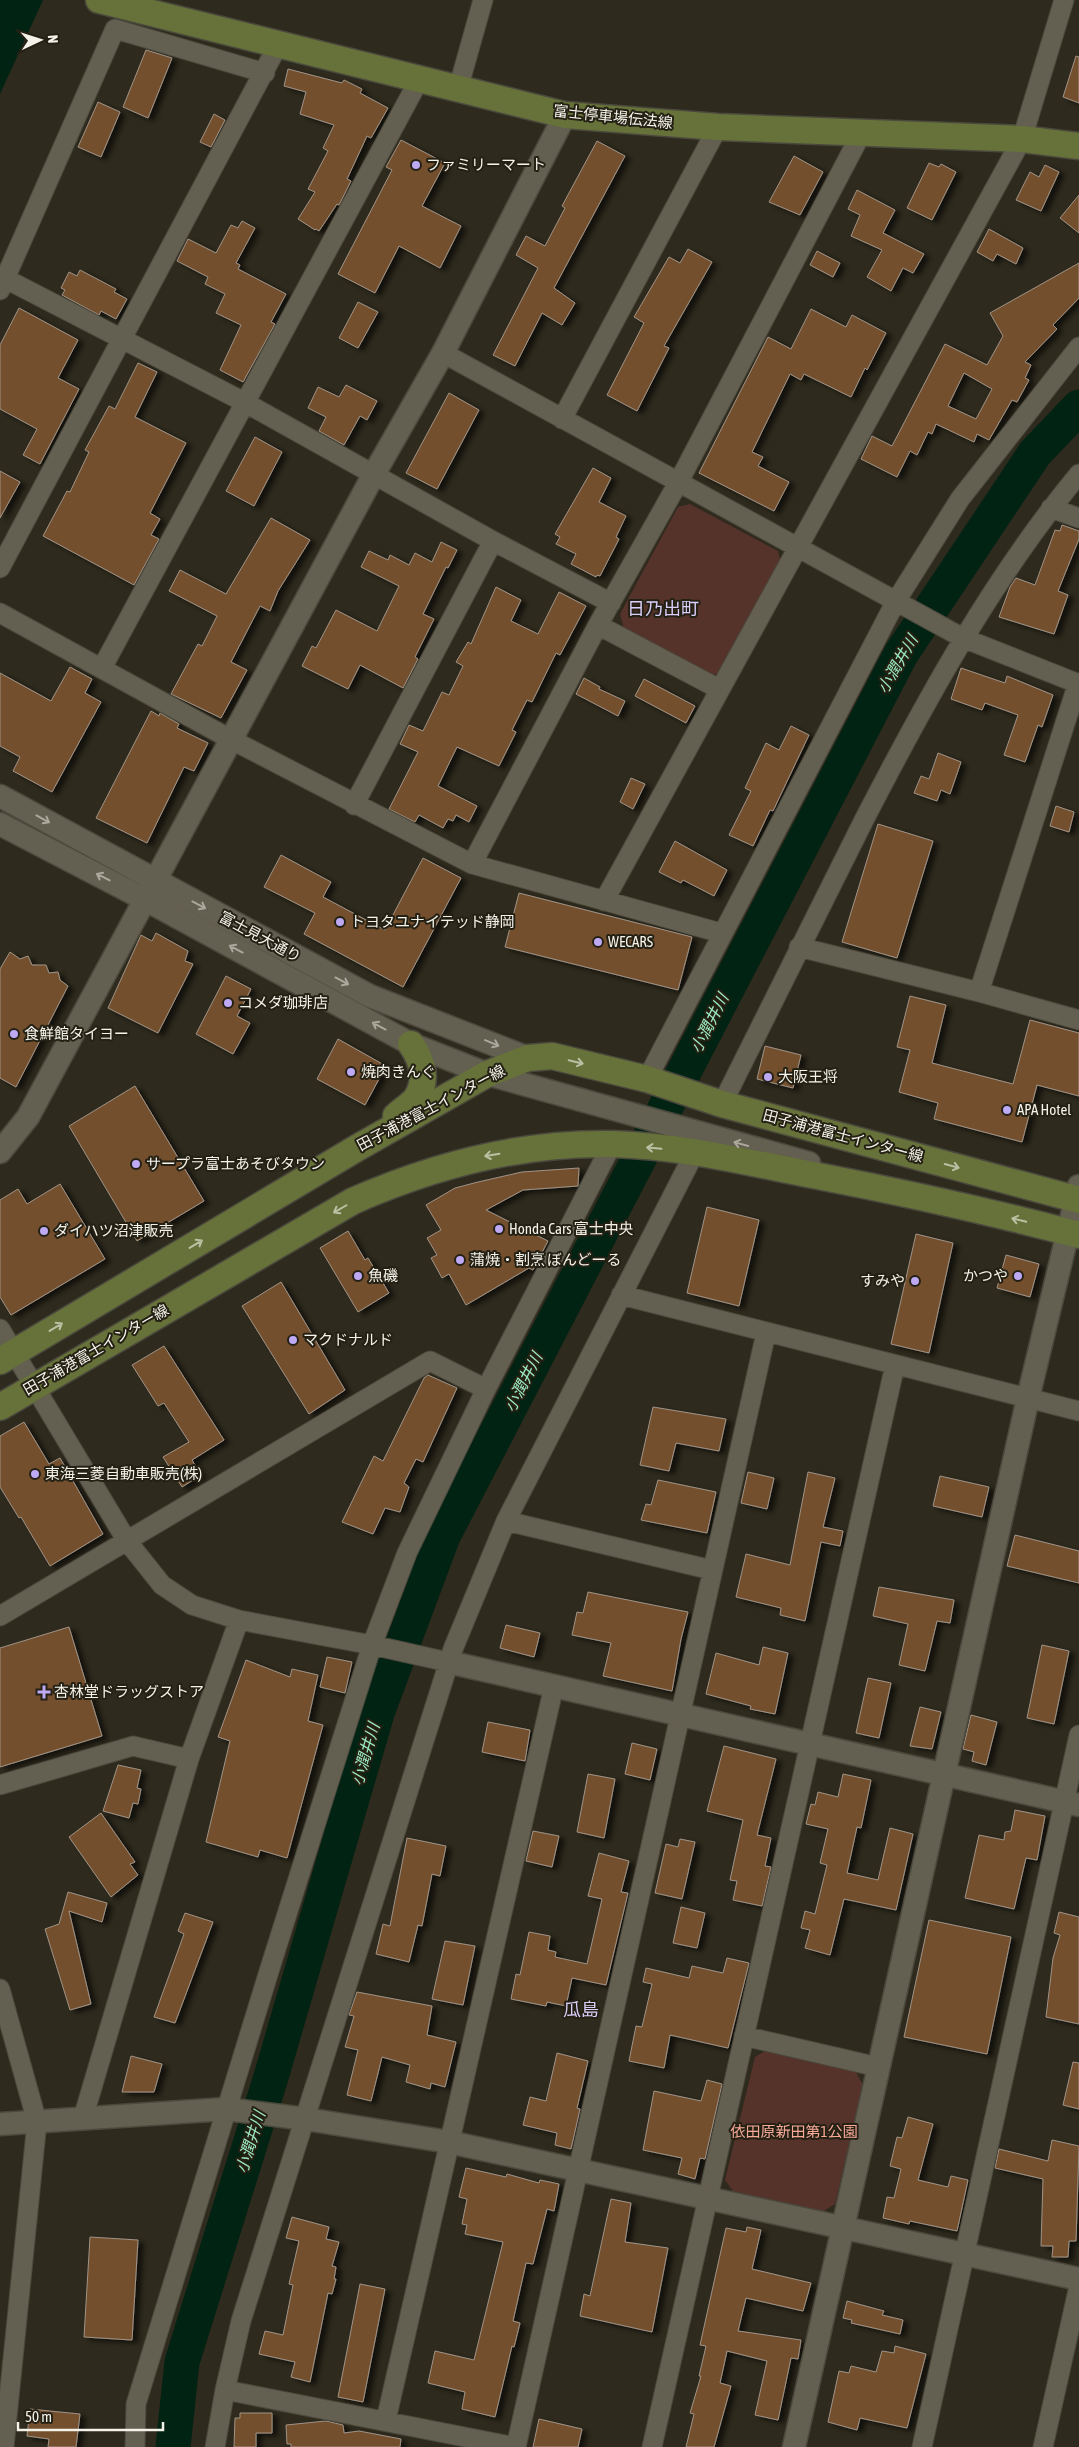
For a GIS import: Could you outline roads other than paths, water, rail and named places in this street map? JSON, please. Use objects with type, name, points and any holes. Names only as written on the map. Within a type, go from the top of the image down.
[{"type":"main road","name":"富士停車場伝法線","points":[[101,1],[565,115],[718,127],[1022,139],[1079,146]]},
{"type":"main road","points":[[357,1148],[417,1098],[422,1083],[422,1068],[420,1058],[411,1044]]},
{"type":"main road","name":"田子浦港富士インター線","points":[[7,1356],[357,1148],[487,1074],[528,1058],[552,1056],[646,1079],[722,1104],[1078,1195]]},
{"type":"main road","name":"田子浦港富士インター線","points":[[0,1407],[353,1201],[397,1182],[476,1158],[536,1148],[612,1144],[695,1152],[940,1199],[1073,1233]]},
{"type":"street","points":[[458,89],[483,0]]},
{"type":"street","points":[[604,901],[1022,139],[1064,0]]},
{"type":"street","points":[[265,73],[115,29],[3,284],[122,338],[244,402],[494,541],[611,603]]},
{"type":"street","points":[[0,568],[265,73],[278,45]]},
{"type":"street","points":[[102,668],[419,80]]},
{"type":"street","points":[[0,1152],[28,1117],[374,474],[443,353],[565,115]]},
{"type":"street","points":[[562,419],[718,127]]},
{"type":"street","points":[[472,864],[598,625],[678,483],[861,134]]},
{"type":"street","points":[[646,1079],[721,933],[903,605],[960,498],[1079,347]]},
{"type":"street","points":[[443,353],[958,635],[1078,684],[980,992]]},
{"type":"street","points":[[722,1104],[958,635],[1051,508],[1079,474]]},
{"type":"street","points":[[1051,508],[1079,518]]},
{"type":"street","points":[[354,804],[494,541]]},
{"type":"street","points":[[0,613],[232,740],[472,864],[721,933]]},
{"type":"street","points":[[598,625],[719,689]]},
{"type":"street","name":"富士見大通り","points":[[0,796],[151,891],[411,1044],[487,1074],[940,1199]]},
{"type":"street","name":"富士見大通り","points":[[0,824],[151,891],[370,996],[528,1058]]},
{"type":"street","points":[[799,948],[980,992],[1079,1020]]},
{"type":"street","points":[[135,2447],[136,2404],[234,2110],[372,1645],[407,1553],[486,1389],[612,1144]]},
{"type":"street","points":[[215,2447],[225,2390],[241,2321],[298,2118],[448,1662],[506,1521],[695,1152]]},
{"type":"street","points":[[794,2447],[841,2228],[1028,1398],[1073,1233],[1078,1195]]},
{"type":"street","points":[[621,1294],[766,1333],[1079,1411]]},
{"type":"street","points":[[0,1329],[7,1356],[35,1385],[127,1541],[162,1585],[192,1605],[239,1620],[372,1645],[1072,1803]]},
{"type":"street","points":[[225,2390],[386,2420],[516,2447],[766,1333]]},
{"type":"street","points":[[0,1616],[430,1361],[486,1389]]},
{"type":"street","points":[[652,2447],[895,1365]]},
{"type":"street","points":[[506,1521],[712,1570]]},
{"type":"street","points":[[83,2118],[190,1759],[239,1620]]},
{"type":"street","points":[[386,2420],[554,1686]]},
{"type":"street","points":[[922,2447],[964,2256],[1072,1803],[1079,1735]]},
{"type":"street","points":[[0,1785],[133,1746],[190,1759]]},
{"type":"street","points":[[0,1990],[37,2122],[4,2447]]},
{"type":"street","points":[[744,2036],[878,2067]]},
{"type":"street","points":[[0,2124],[234,2110],[298,2118],[449,2142],[964,2256],[1079,2279]]},
{"type":"street","points":[[1043,2447],[1079,2286]]},
{"type":"waterway","name":"小潤井川","points":[[173,2447],[182,2362],[271,2077],[377,1713],[443,1536],[901,654],[1035,453],[1079,407]]},
{"type":"place","name":"ファミリーマート","points":[[416,165]]},
{"type":"place","name":"トヨタユナイテッド静岡","points":[[340,922]]},
{"type":"place","name":"WECARS","points":[[598,942]]},
{"type":"place","name":"コメダ珈琲店","points":[[228,1003]]},
{"type":"place","name":"食鮮館タイヨー","points":[[14,1034]]},
{"type":"place","name":"焼肉きんぐ","points":[[351,1072]]},
{"type":"place","name":"大阪王将","points":[[768,1077]]},
{"type":"place","name":"APA Hotel","points":[[1007,1110]]},
{"type":"place","name":"サープラ富士あそびタウン","points":[[136,1164]]},
{"type":"place","name":"Honda Cars 富士中央","points":[[499,1229]]},
{"type":"place","name":"ダイハツ沼津販売","points":[[44,1231]]},
{"type":"place","name":"蒲焼・割烹 ぼんどーる","points":[[460,1260]]},
{"type":"place","name":"魚磯","points":[[358,1276]]},
{"type":"place","name":"かつや","points":[[1018,1276]]},
{"type":"place","name":"すみや","points":[[915,1281]]},
{"type":"place","name":"マクドナルド","points":[[293,1340]]},
{"type":"place","name":"東海三菱自動車販売(株)","points":[[35,1474]]},
{"type":"place","name":"杏林堂ドラッグストア","points":[[44,1692]]},
{"type":"district","name":"日乃出町","points":[[663,609]]},
{"type":"district","name":"瓜島","points":[[581,2010]]},
{"type":"park label","name":"依田原新田第1公園","points":[[794,2132]]}]
